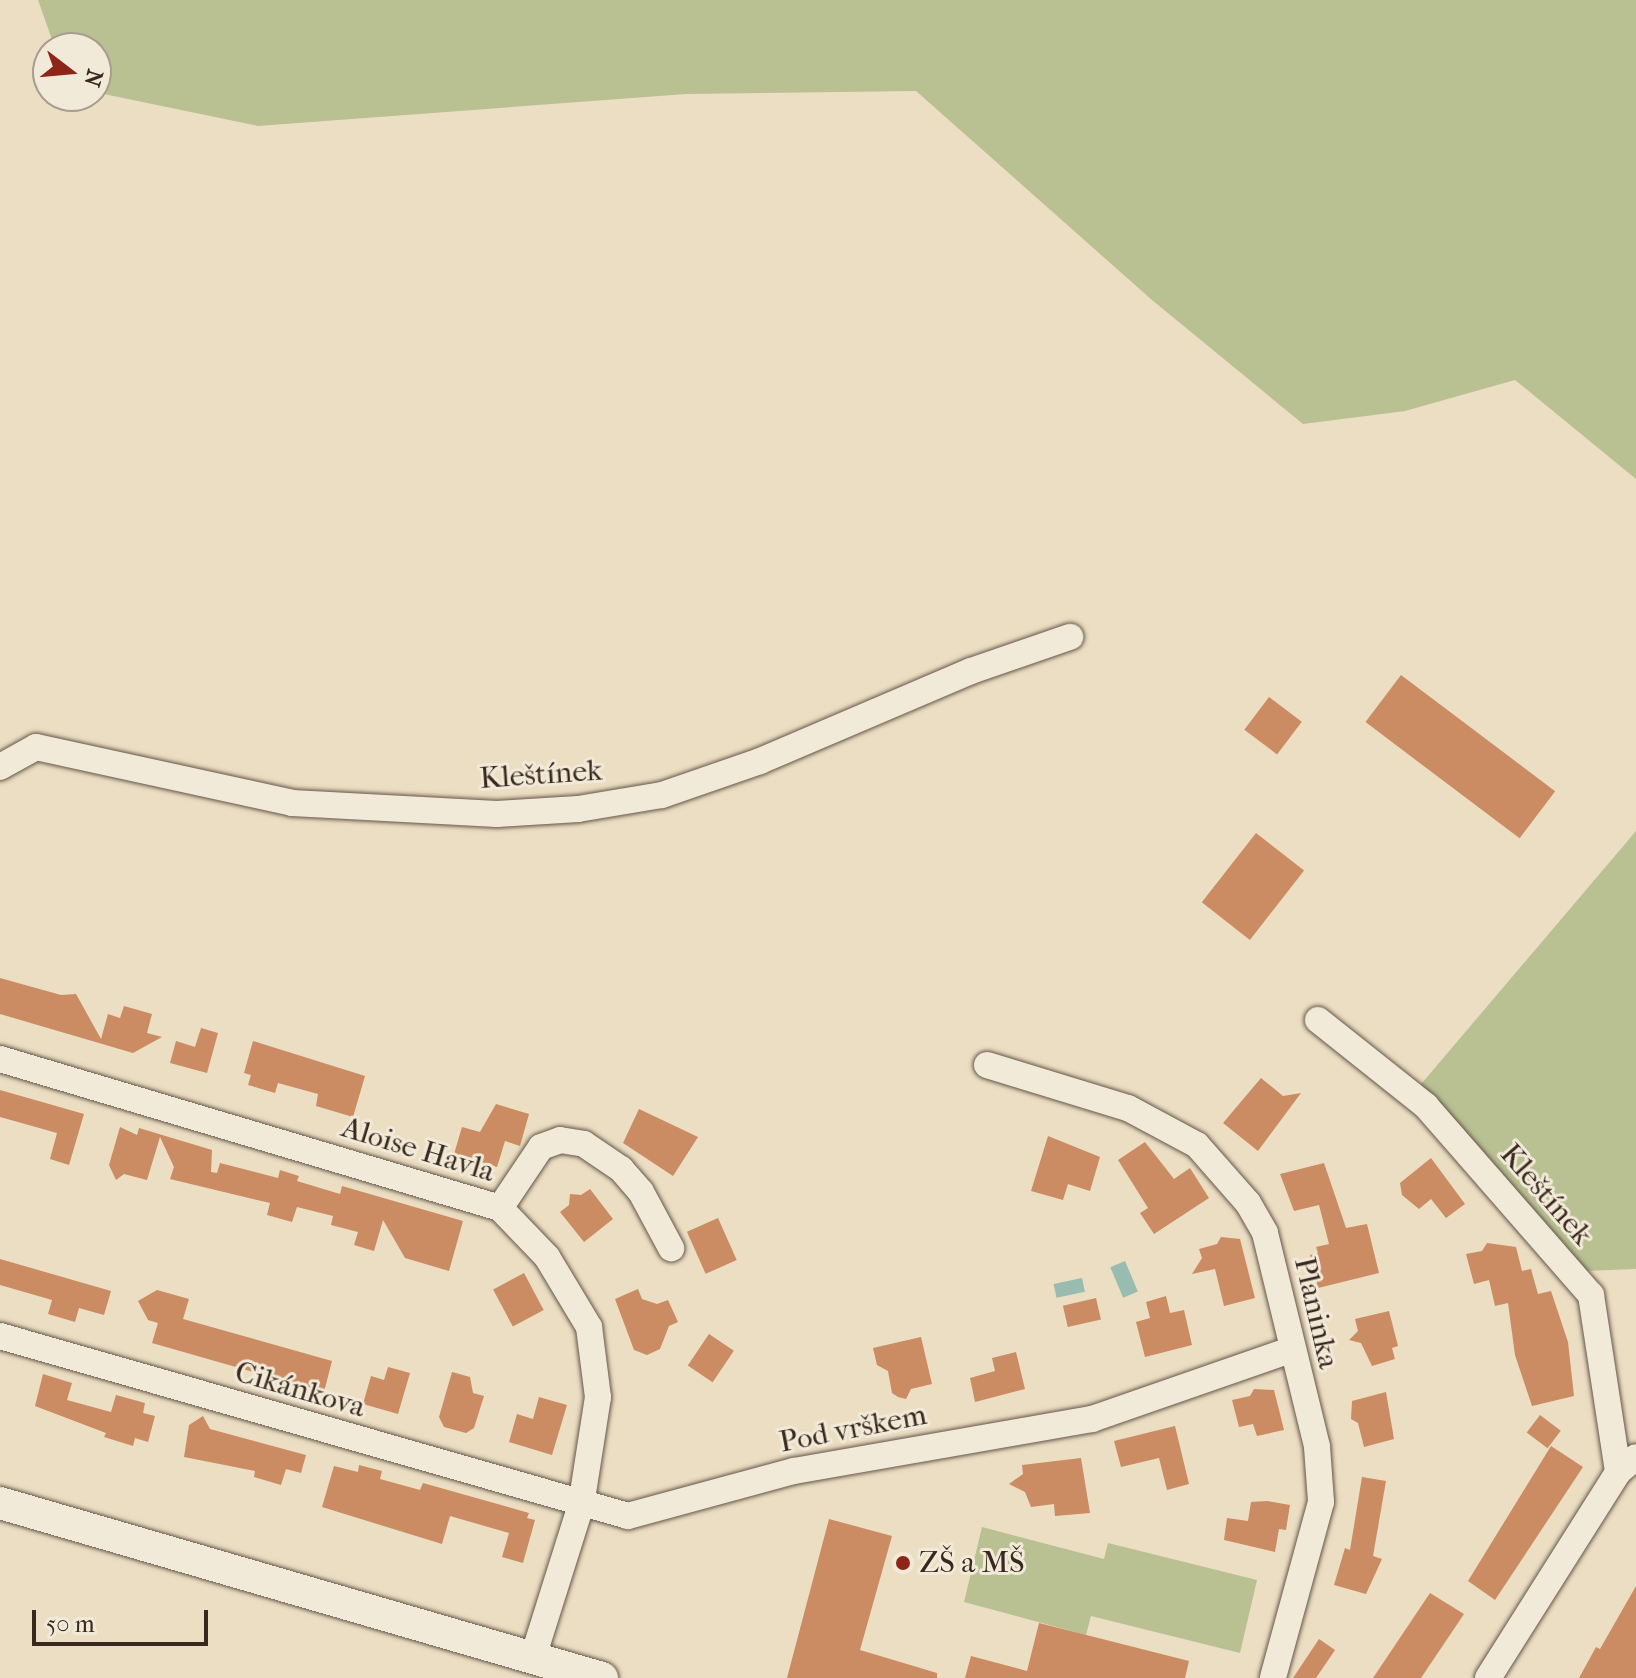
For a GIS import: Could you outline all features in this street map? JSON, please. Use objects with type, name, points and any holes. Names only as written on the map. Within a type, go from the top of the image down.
[{"type":"street","name":"Kleštínek","points":[[0,767],[36,747],[292,803],[497,814],[578,809],[662,795],[746,766],[971,671],[1070,637]]},
{"type":"street","name":"Kleštínek","points":[[1318,1020],[1426,1106],[1591,1295],[1627,1465],[1488,1678]]},
{"type":"street","name":"Aloise Havla","points":[[0,1059],[500,1208],[547,1257],[589,1327],[598,1397],[581,1505]]},
{"type":"street","name":"Planinka","points":[[987,1065],[1040,1094],[1151,1118],[1197,1145],[1227,1176],[1265,1233],[1290,1350],[1317,1447],[1321,1502],[1273,1678]]},
{"type":"street","points":[[500,1208],[541,1147],[560,1140],[584,1144],[621,1169],[641,1192],[671,1248]]},
{"type":"street","name":"Cikánkova","points":[[0,1336],[581,1505]]},
{"type":"street","name":"Pod vrškem","points":[[581,1505],[628,1516],[794,1471],[1092,1419],[1290,1350]]},
{"type":"street","points":[[0,1503],[602,1678]]},
{"type":"street","points":[[532,1660],[581,1505]]},
{"type":"green space","points":[[38,0],[1636,0],[1636,479],[1515,380],[1405,411],[1303,424],[1152,300],[916,91],[686,94],[258,126],[112,96],[112,32],[49,32]]},
{"type":"green space","points":[[1636,831],[1636,1269],[1559,1272],[1411,1096]]},
{"type":"green space","points":[[982,1527],[1104,1559],[1108,1543],[1257,1580],[1240,1653],[1091,1616],[1086,1635],[964,1602]]},
{"type":"water","points":[[1125,1261],[1138,1291],[1123,1298],[1110,1267]]},
{"type":"water","points":[[1082,1278],[1085,1292],[1057,1298],[1054,1284]]},
{"type":"building","points":[[1401,675],[1555,791],[1520,838],[1365,722]]},
{"type":"building","points":[[1269,697],[1302,722],[1277,754],[1244,730]]},
{"type":"building","points":[[1256,833],[1304,871],[1250,940],[1202,902]]},
{"type":"building","points":[[0,978],[61,995],[76,994],[101,1039],[108,1014],[120,1018],[124,1006],[152,1014],[147,1033],[162,1037],[133,1053],[0,1014]]},
{"type":"building","points":[[201,1028],[218,1033],[207,1073],[170,1063],[176,1041],[195,1047]]},
{"type":"building","points":[[253,1041],[365,1076],[353,1117],[316,1106],[318,1094],[278,1083],[275,1093],[248,1085],[251,1075],[244,1073]]},
{"type":"building","points":[[1261,1078],[1283,1096],[1301,1093],[1258,1151],[1223,1123]]},
{"type":"building","points":[[0,1090],[84,1114],[69,1165],[50,1159],[57,1133],[0,1117]]},
{"type":"building","points":[[496,1104],[529,1114],[520,1146],[505,1141],[497,1167],[454,1154],[462,1127],[480,1132]]},
{"type":"building","points":[[639,1109],[698,1137],[673,1176],[623,1143]]},
{"type":"building","points":[[120,1127],[137,1135],[139,1128],[212,1150],[211,1172],[217,1173],[220,1163],[278,1178],[280,1170],[299,1176],[297,1181],[340,1194],[342,1186],[463,1221],[449,1271],[405,1258],[383,1220],[374,1251],[354,1245],[358,1232],[331,1225],[333,1216],[297,1207],[292,1222],[267,1215],[270,1203],[170,1179],[174,1167],[160,1137],[147,1180],[124,1174],[116,1180],[109,1165]]},
{"type":"building","points":[[1048,1136],[1100,1157],[1090,1191],[1068,1184],[1063,1200],[1031,1191]]},
{"type":"building","points":[[1145,1142],[1174,1179],[1190,1168],[1209,1198],[1154,1234],[1140,1213],[1148,1208],[1118,1160]]},
{"type":"building","points":[[1431,1158],[1465,1204],[1446,1218],[1431,1199],[1419,1209],[1402,1195],[1400,1183]]},
{"type":"building","points":[[1324,1163],[1346,1228],[1367,1224],[1379,1273],[1318,1288],[1310,1255],[1318,1253],[1316,1247],[1329,1244],[1319,1205],[1294,1211],[1280,1174]]},
{"type":"building","points":[[590,1189],[613,1219],[584,1242],[560,1212],[569,1205],[570,1194],[581,1195]]},
{"type":"building","points":[[718,1218],[737,1260],[706,1274],[687,1232]]},
{"type":"building","points":[[1221,1237],[1240,1239],[1255,1298],[1224,1306],[1215,1269],[1192,1274],[1202,1258],[1199,1249],[1217,1244]]},
{"type":"building","points":[[1487,1243],[1516,1247],[1522,1271],[1531,1269],[1538,1294],[1551,1291],[1568,1342],[1574,1396],[1532,1406],[1515,1355],[1508,1303],[1495,1306],[1489,1280],[1474,1284],[1466,1254],[1482,1251]]},
{"type":"building","points":[[0,1259],[111,1291],[104,1315],[79,1308],[75,1322],[48,1314],[52,1300],[0,1285]]},
{"type":"building","points":[[524,1273],[544,1310],[513,1327],[493,1289]]},
{"type":"building","points":[[638,1289],[642,1299],[657,1304],[668,1300],[678,1322],[669,1326],[660,1349],[647,1355],[634,1350],[615,1299]]},
{"type":"building","points":[[157,1290],[189,1299],[183,1319],[332,1361],[324,1392],[152,1343],[158,1323],[148,1320],[138,1301]]},
{"type":"building","points":[[1166,1296],[1170,1313],[1184,1310],[1192,1345],[1145,1357],[1136,1322],[1150,1318],[1146,1302]]},
{"type":"building","points":[[1096,1298],[1101,1319],[1068,1327],[1063,1306]]},
{"type":"building","points":[[1389,1311],[1398,1346],[1392,1348],[1395,1359],[1372,1366],[1361,1343],[1349,1340],[1358,1331],[1355,1319]]},
{"type":"building","points":[[709,1334],[734,1351],[713,1382],[688,1366]]},
{"type":"building","points":[[921,1337],[932,1384],[911,1389],[906,1399],[898,1397],[892,1393],[888,1371],[877,1365],[873,1348]]},
{"type":"building","points":[[1016,1352],[1025,1389],[975,1402],[970,1378],[995,1371],[992,1358]]},
{"type":"building","points":[[388,1367],[410,1373],[398,1414],[363,1404],[371,1376],[384,1380]]},
{"type":"building","points":[[452,1372],[470,1377],[473,1393],[484,1396],[474,1428],[466,1433],[444,1427],[439,1417]]},
{"type":"building","points":[[43,1374],[72,1383],[67,1400],[111,1412],[116,1395],[145,1403],[143,1413],[155,1416],[148,1442],[135,1438],[133,1446],[104,1437],[106,1433],[35,1406]]},
{"type":"building","points":[[1254,1389],[1274,1390],[1284,1430],[1257,1436],[1253,1424],[1239,1427],[1232,1400],[1250,1396]]},
{"type":"building","points":[[1386,1392],[1394,1439],[1364,1447],[1358,1423],[1351,1419],[1352,1401]]},
{"type":"building","points":[[539,1397],[567,1405],[552,1455],[509,1442],[517,1414],[533,1419]]},
{"type":"building","points":[[1540,1415],[1561,1431],[1548,1448],[1527,1433]]},
{"type":"building","points":[[203,1416],[210,1429],[306,1455],[301,1473],[286,1469],[281,1485],[254,1477],[255,1471],[184,1457],[189,1425]]},
{"type":"building","points":[[1175,1426],[1189,1484],[1167,1490],[1159,1458],[1121,1467],[1114,1441]]},
{"type":"building","points":[[1551,1446],[1583,1467],[1495,1600],[1468,1581]]},
{"type":"building","points":[[1081,1458],[1090,1513],[1055,1516],[1054,1504],[1031,1507],[1025,1492],[1009,1484],[1023,1474],[1022,1465]]},
{"type":"building","points":[[359,1465],[382,1471],[380,1479],[420,1490],[423,1483],[529,1513],[527,1518],[535,1520],[523,1563],[502,1557],[509,1533],[450,1516],[442,1544],[322,1507],[334,1466],[358,1472]]},
{"type":"building","points":[[1362,1477],[1386,1481],[1373,1556],[1382,1559],[1366,1594],[1334,1585],[1345,1548],[1350,1550]]},
{"type":"building","points":[[1251,1502],[1290,1505],[1286,1530],[1279,1529],[1275,1552],[1224,1540],[1227,1518],[1248,1521]]},
{"type":"building","points":[[829,1519],[892,1536],[860,1650],[937,1673],[937,1678],[787,1678]]},
{"type":"building","points":[[1636,1586],[1636,1678],[1579,1678],[1596,1647],[1600,1649]]},
{"type":"building","points":[[1430,1593],[1464,1614],[1421,1678],[1373,1678]]},
{"type":"building","points":[[1039,1623],[1189,1661],[1185,1678],[965,1678],[971,1656],[1027,1671]]},
{"type":"building","points":[[1319,1639],[1335,1650],[1316,1678],[1293,1678]]},
{"type":"place","name":"ZŠ a MŠ","points":[[903,1563]]}]
